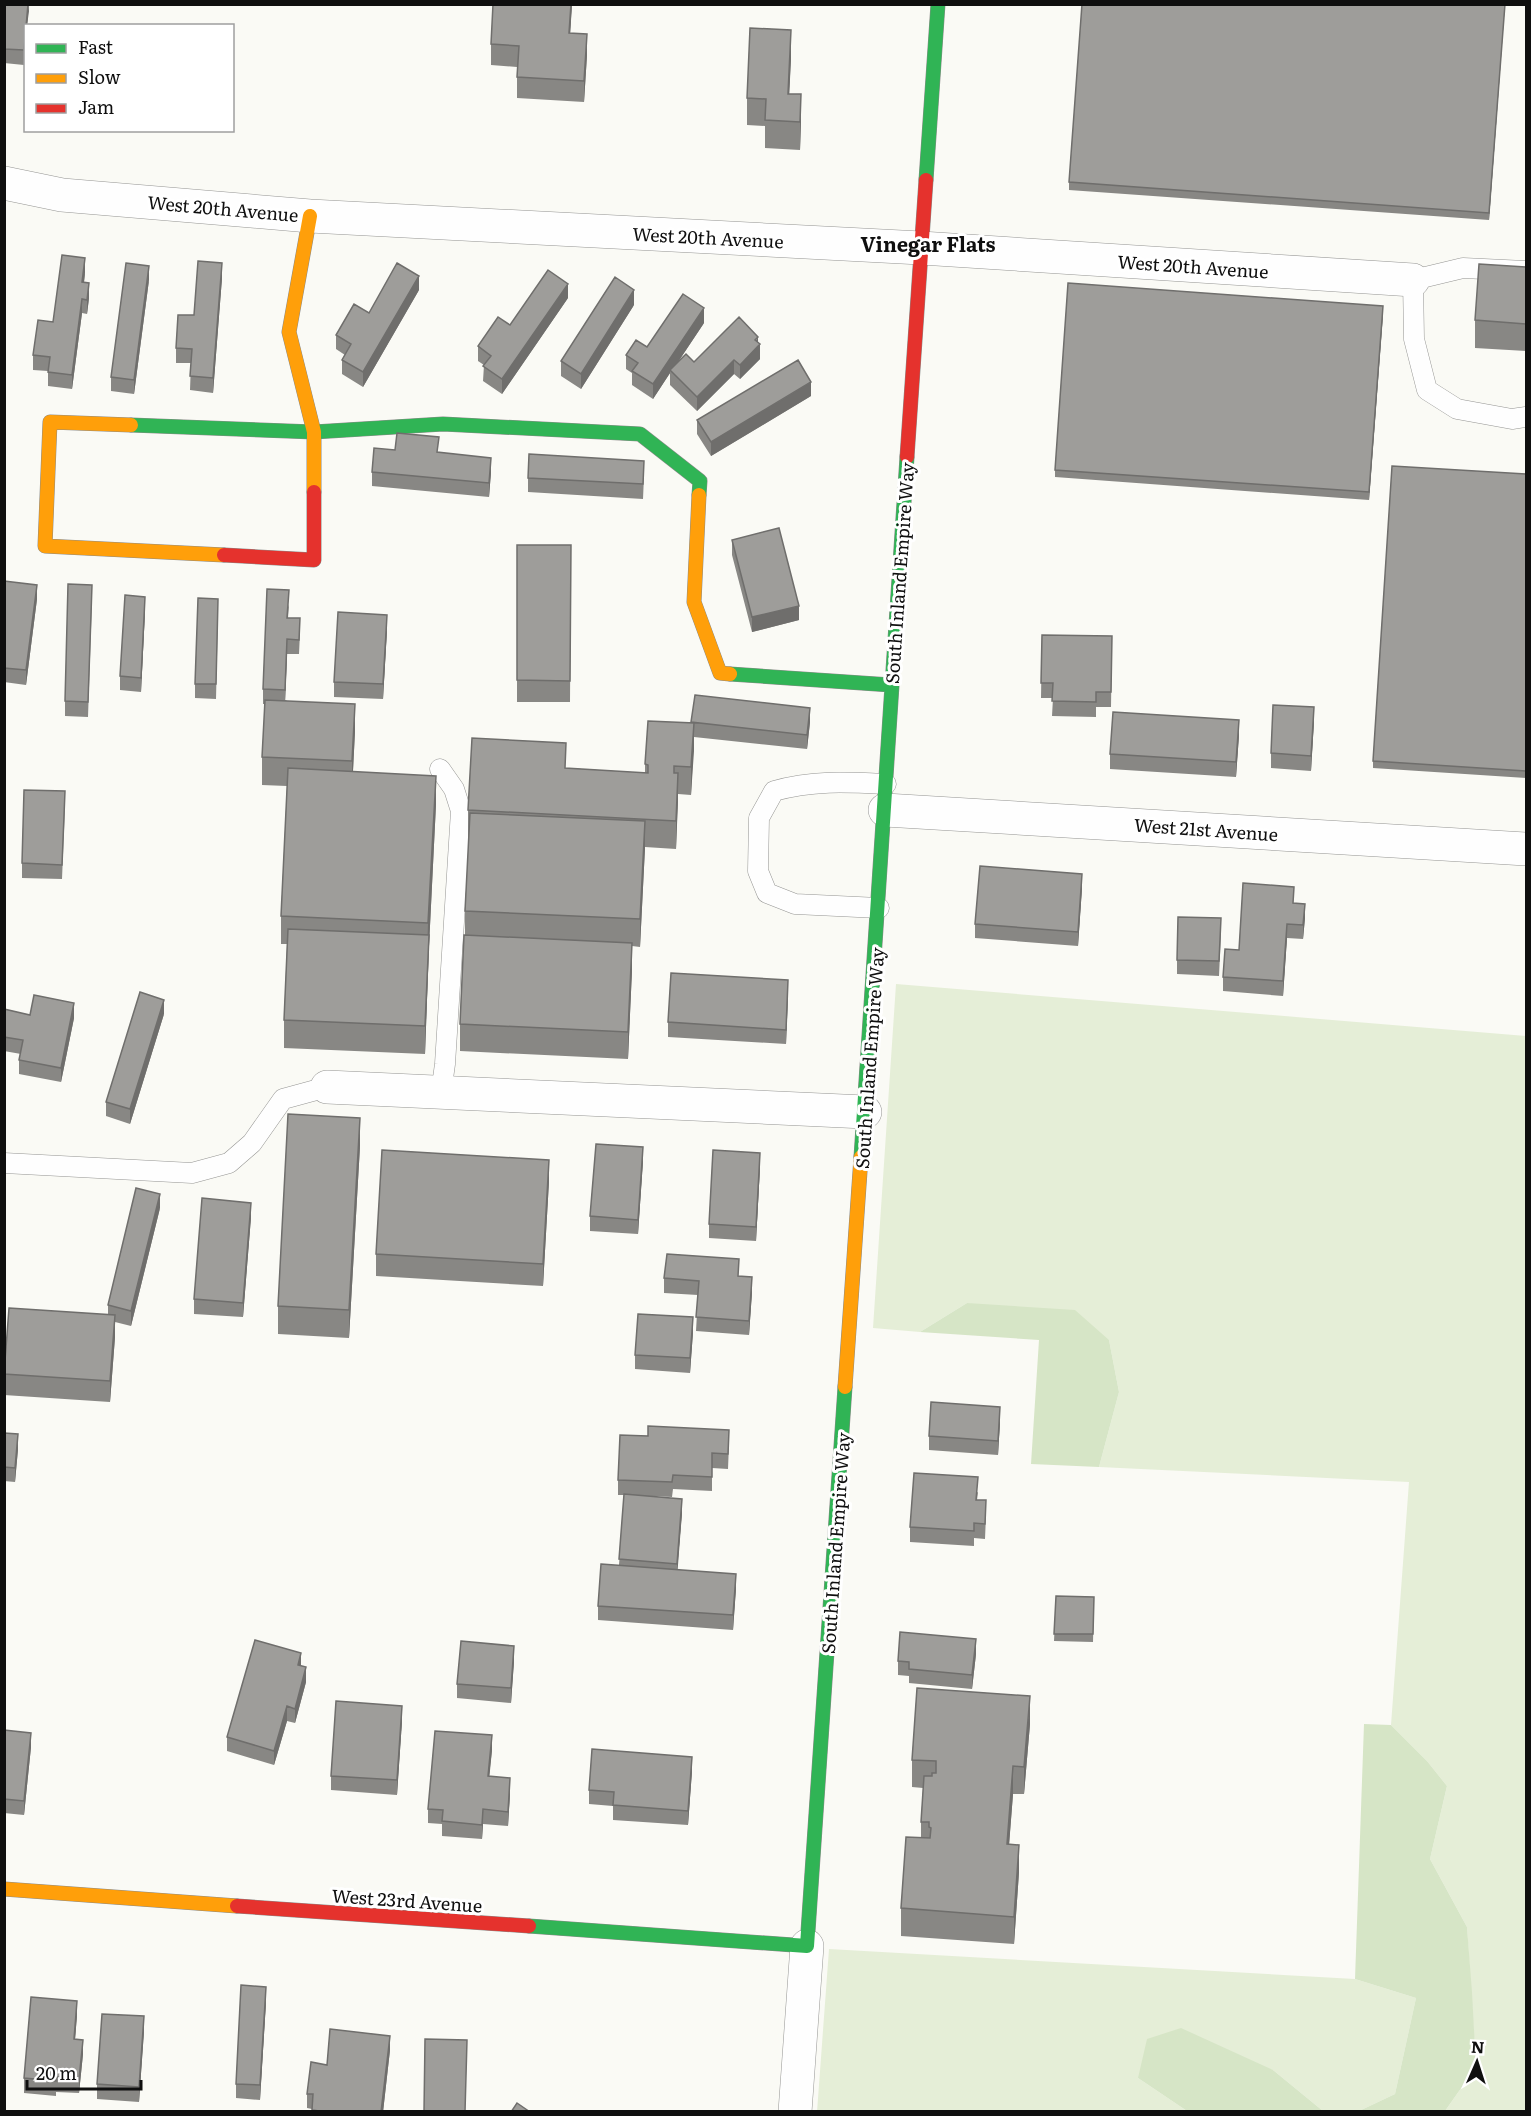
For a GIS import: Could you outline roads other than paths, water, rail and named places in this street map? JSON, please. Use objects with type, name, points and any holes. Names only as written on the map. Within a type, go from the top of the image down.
[{"type":"street","name":"South Inland Empire Way","points":[[795,2112],[879,908],[891,685],[938,4]]},
{"type":"street","name":"West 20th Avenue","points":[[4,183],[62,195],[310,216],[921,248],[1413,280]]},
{"type":"street","points":[[310,216],[289,332],[314,432],[314,560],[45,546],[50,422],[314,432],[443,424],[640,434],[700,481],[694,602],[720,673],[891,685]]},
{"type":"street","name":"West 21st Avenue","points":[[886,797],[1527,849]]},
{"type":"street","points":[[327,1087],[865,1112]]},
{"type":"street","name":"West 23rd Avenue","points":[[4,1889],[807,1946]]},
{"type":"lane","points":[[1527,271],[1463,268],[1413,280],[1414,339],[1428,390],[1457,409],[1512,419],[1527,417]]},
{"type":"lane","points":[[440,769],[454,789],[461,812],[445,1064],[441,1092]]},
{"type":"lane","points":[[879,908],[795,904],[766,893],[758,871],[759,818],[774,791],[797,784],[835,782],[886,797]]},
{"type":"lane","points":[[4,1163],[192,1173],[230,1163],[252,1143],[283,1100],[327,1087]]},
{"type":"district","name":"Vinegar Flats","points":[[928,243]]}]
